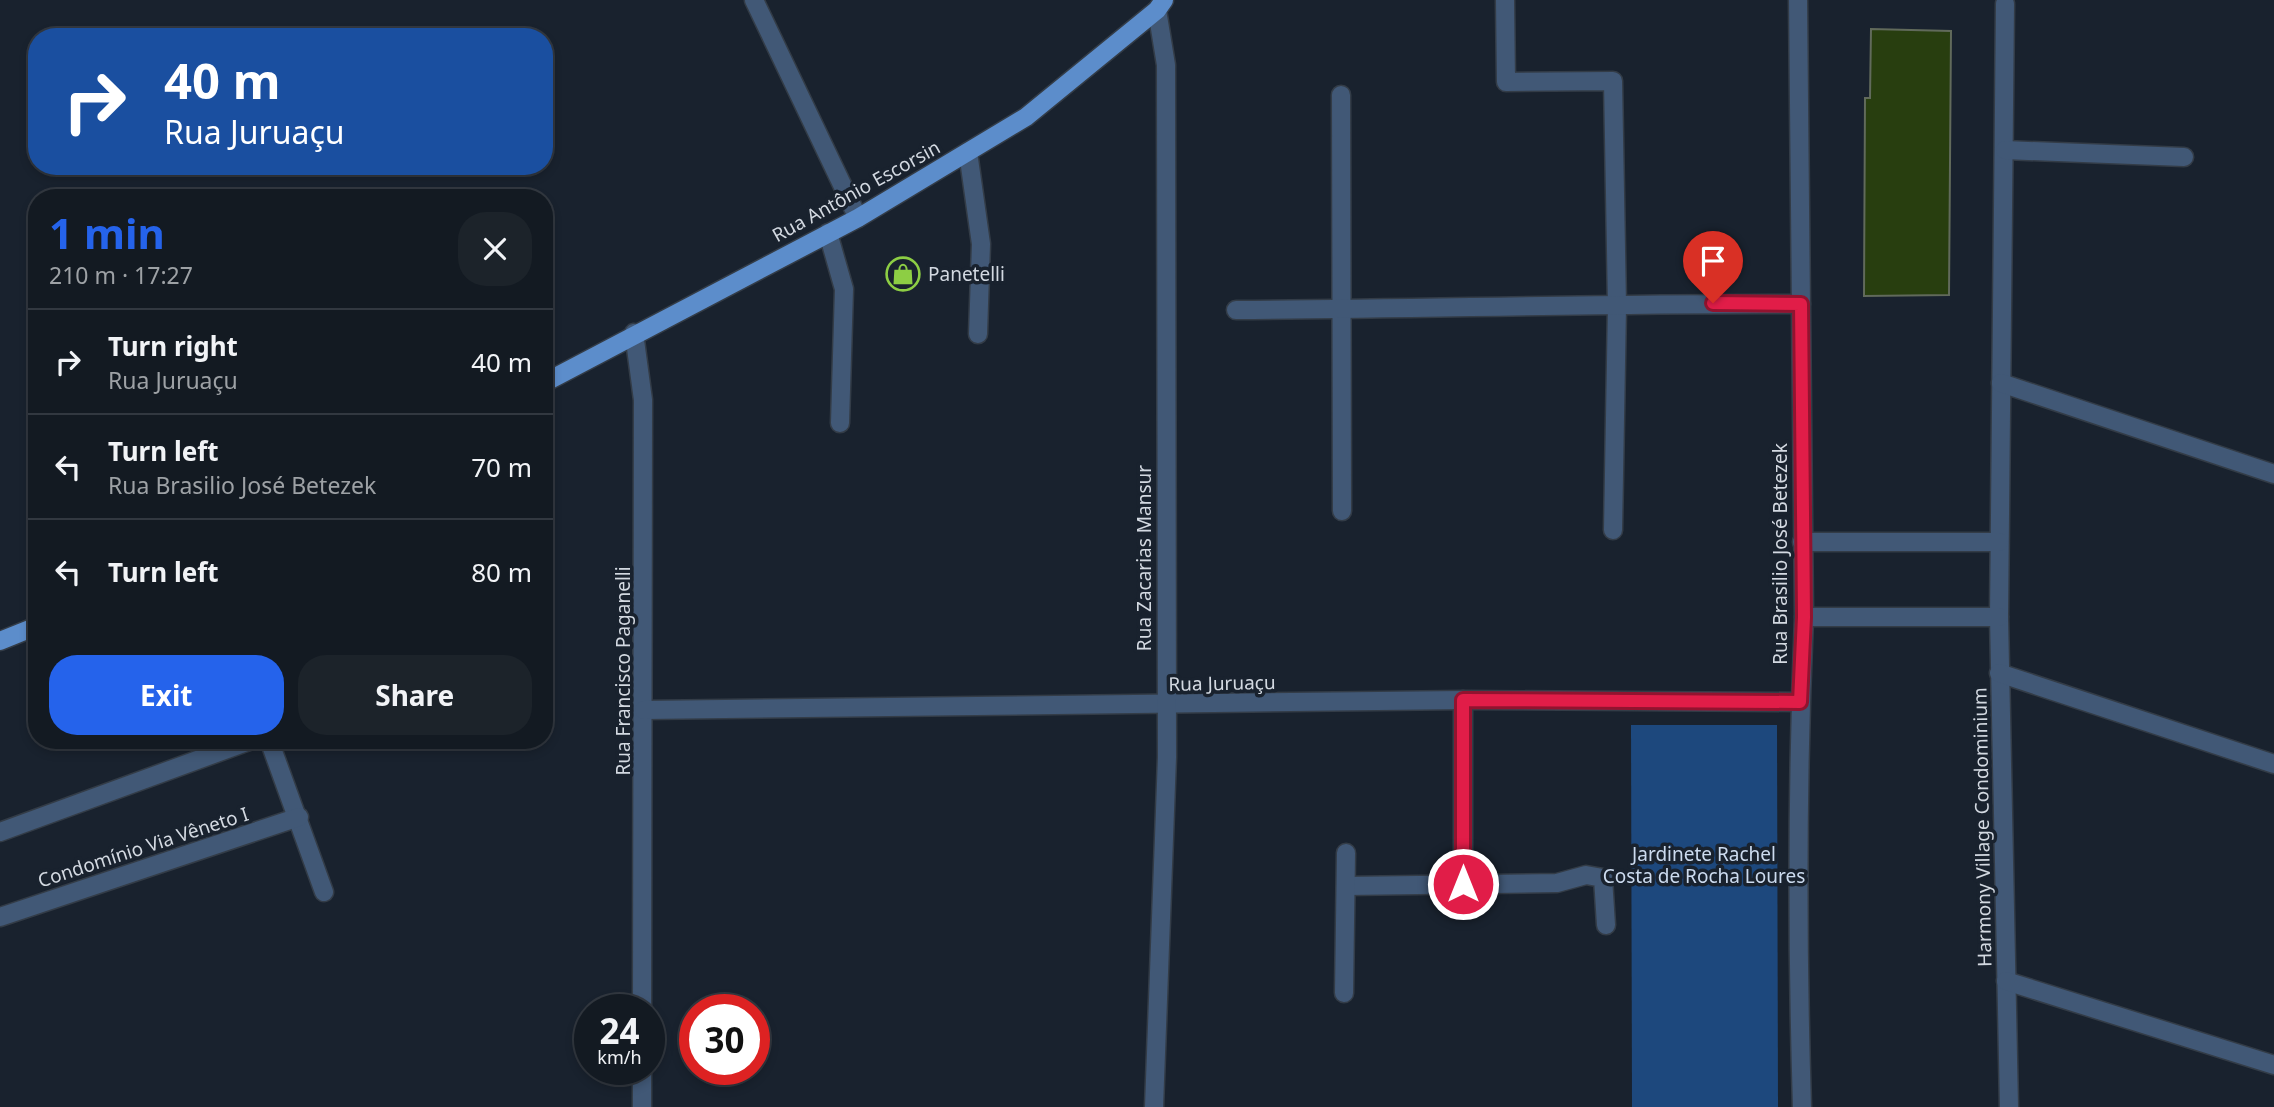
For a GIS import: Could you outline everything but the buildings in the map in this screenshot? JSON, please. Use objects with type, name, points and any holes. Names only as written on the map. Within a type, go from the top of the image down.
[{"type":"main road","name":"Rua Antônio Escorsin","points":[[553,378],[634,333],[858,218],[1026,117],[1161,5]]},
{"type":"main road","points":[[0,641],[28,630]]},
{"type":"street","points":[[754,0],[858,218]]},
{"type":"street","points":[[1505,0],[1506,82],[1613,81],[1617,306],[1613,530]]},
{"type":"street","name":"Rua Brasilio José Betezek","points":[[1798,0],[1804,617],[1800,702],[1798,990],[1802,1107]]},
{"type":"street","name":"Harmony Village Condominium","points":[[2006,4],[1998,617],[2009,1107]]},
{"type":"street","name":"Rua Zacarias Mansur","points":[[1154,1107],[1167,757],[1166,65],[1161,5]]},
{"type":"street","points":[[1341,95],[1342,511]]},
{"type":"street","points":[[2005,150],[2184,157]]},
{"type":"street","points":[[968,152],[981,244],[978,334]]},
{"type":"street","points":[[828,233],[844,297],[840,423]]},
{"type":"street","points":[[1236,310],[1617,306],[1659,302],[1801,304]]},
{"type":"street","name":"Rua Francisco Paganelli","points":[[634,333],[643,400],[642,994]]},
{"type":"street","points":[[2001,383],[2274,474]]},
{"type":"street","points":[[1802,542],[1999,542]]},
{"type":"street","points":[[1804,617],[1998,617]]},
{"type":"street","name":"Harmony Village Condominium","points":[[1999,673],[2274,764]]},
{"type":"street","points":[[1463,700],[1463,884]]},
{"type":"street","name":"Rua Juruaçu","points":[[644,710],[1463,700],[1800,702]]},
{"type":"street","points":[[0,832],[227,749]]},
{"type":"street","points":[[273,749],[324,892]]},
{"type":"street","name":"Condomínio Via Vêneto I","points":[[0,917],[299,817]]},
{"type":"street","points":[[1344,993],[1346,853]]},
{"type":"street","points":[[1346,886],[1557,883],[1586,875],[1604,878],[1606,925]]},
{"type":"street","name":"Harmony Village Condominium","points":[[2006,981],[2274,1066]]},
{"type":"street","points":[[642,1085],[642,1107]]},
{"type":"green space","name":"Jardinete Rachel Costa de Rocha Loures","points":[[1631,725],[1777,725],[1778,1107],[1632,1107]]},
{"type":"place","name":"Panetelli","points":[[903,274]]},
{"type":"route","points":[[1463,884],[1463,700],[1800,702],[1804,617],[1801,304],[1713,303]]}]
